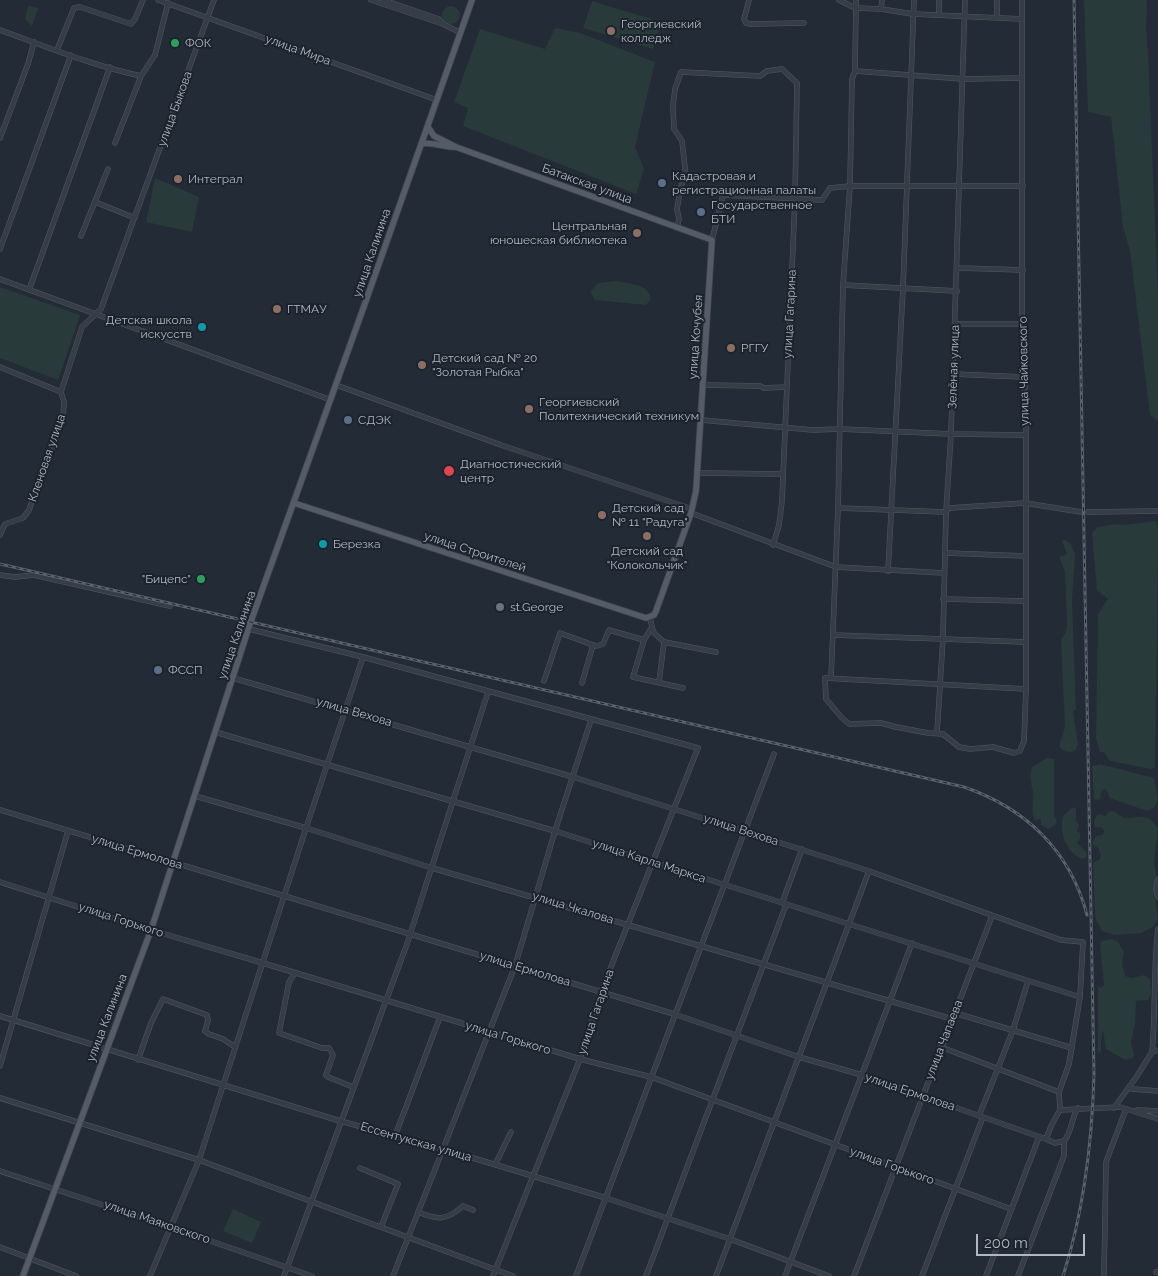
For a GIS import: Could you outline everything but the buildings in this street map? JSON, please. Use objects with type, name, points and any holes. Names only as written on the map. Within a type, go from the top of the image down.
[{"type":"main road","name":"улица Калинина","points":[[23,1276],[105,1050],[151,930],[249,629],[472,0]]},
{"type":"main road","name":"Батакская улица","points":[[428,126],[434,136],[456,147],[712,240]]},
{"type":"main road","name":"Батакская улица","points":[[421,144],[456,147]]},
{"type":"main road","name":"улица Кочубея","points":[[650,617],[656,611],[692,511],[696,491],[712,240]]},
{"type":"main road","name":"улица Строителей","points":[[294,503],[641,617],[650,617]]},
{"type":"street","points":[[57,50],[74,8],[80,7],[131,24],[143,0]]},
{"type":"street","name":"улица Мира","points":[[158,0],[437,100]]},
{"type":"street","name":"улица Быкова","points":[[96,314],[101,309],[214,0]]},
{"type":"street","points":[[371,0],[443,24],[461,33]]},
{"type":"street","points":[[383,0],[439,18],[443,24]]},
{"type":"street","points":[[750,0],[744,19],[746,23],[804,23]]},
{"type":"street","points":[[839,0],[856,8],[965,18],[1022,19]]},
{"type":"street","points":[[830,678],[836,567],[844,285],[850,186],[852,79],[856,71],[856,0]]},
{"type":"street","points":[[881,9],[882,0]]},
{"type":"street","points":[[888,571],[903,288],[914,0]]},
{"type":"street","points":[[938,15],[939,0]]},
{"type":"street","name":"Зелёная улица","points":[[937,733],[943,638],[946,512],[952,434],[966,0]]},
{"type":"street","points":[[997,0],[997,18]]},
{"type":"street","name":"улица Чайковского","points":[[937,733],[943,734],[959,747],[970,749],[993,747],[1014,753],[1020,751],[1024,741],[1026,556],[1022,324],[1022,0]]},
{"type":"street","points":[[115,143],[140,76],[155,55],[168,3]]},
{"type":"street","points":[[0,30],[110,68],[140,76]]},
{"type":"street","points":[[0,138],[28,64],[34,42]]},
{"type":"street","points":[[0,249],[71,55]]},
{"type":"street","points":[[29,290],[110,68]]},
{"type":"street","name":"улица Гагарина","points":[[677,227],[680,186],[686,176],[682,141],[674,129],[673,106],[675,89],[681,72],[760,76],[767,71],[782,68],[797,83],[795,199],[783,474],[779,525],[773,545]]},
{"type":"street","points":[[856,71],[964,79],[1022,78]]},
{"type":"street","points":[[81,236],[108,169]]},
{"type":"street","points":[[795,199],[822,200],[830,188],[850,186],[1023,186]]},
{"type":"street","name":"улица Кочубея","points":[[712,240],[723,195],[795,199]]},
{"type":"street","points":[[95,202],[135,218]]},
{"type":"street","points":[[958,268],[1023,270]]},
{"type":"street","points":[[0,279],[331,400]]},
{"type":"street","points":[[844,285],[957,291]]},
{"type":"street","name":"Кленовая улица","points":[[0,535],[5,524],[23,518],[29,510],[63,418],[64,402],[61,392],[82,327],[96,314]]},
{"type":"street","points":[[955,324],[1022,324]]},
{"type":"street","points":[[0,367],[61,392]]},
{"type":"street","points":[[954,374],[1024,377]]},
{"type":"street","points":[[336,384],[501,445],[692,511],[773,545],[836,567],[944,573]]},
{"type":"street","points":[[703,385],[760,386],[764,388],[787,387]]},
{"type":"street","points":[[701,420],[813,430],[840,429],[1025,435]]},
{"type":"street","points":[[697,473],[783,474]]},
{"type":"street","points":[[838,508],[946,512],[949,508],[1025,503],[1081,512]]},
{"type":"street","points":[[1088,512],[1158,510]]},
{"type":"street","points":[[946,553],[1026,556]]},
{"type":"street","points":[[0,575],[15,577],[34,575],[170,606]]},
{"type":"street","points":[[943,599],[1025,601]]},
{"type":"street","points":[[650,617],[654,632],[664,642],[716,652]]},
{"type":"street","points":[[652,627],[644,640],[633,677],[683,688]]},
{"type":"street","points":[[249,629],[592,720],[555,831],[515,966],[393,1276]]},
{"type":"street","points":[[544,681],[560,634],[597,646],[603,644],[610,630],[644,640]]},
{"type":"street","points":[[833,635],[1025,642]]},
{"type":"street","points":[[659,682],[664,642]]},
{"type":"street","points":[[582,683],[593,645]]},
{"type":"street","points":[[150,1276],[198,1160],[344,709],[363,658]]},
{"type":"street","name":"улица Вехова","points":[[233,678],[574,777],[870,871],[1061,940],[1083,942],[1080,997],[1069,1064],[1059,1092],[1060,1110]]},
{"type":"street","points":[[937,733],[928,734],[881,723],[849,724],[826,699],[825,678],[1026,689]]},
{"type":"street","points":[[284,1276],[340,1121],[387,1001],[488,692]]},
{"type":"street","name":"улица Гагарина","points":[[493,1276],[580,1059],[601,992],[698,748],[592,720]]},
{"type":"street","name":"улица Карла Маркса","points":[[215,732],[555,831],[1080,997]]},
{"type":"street","points":[[576,1276],[774,754]]},
{"type":"street","name":"улица Чкалова","points":[[195,796],[306,828],[432,868],[952,1019]]},
{"type":"street","name":"улица Ермолова","points":[[0,810],[284,898],[674,1014],[862,1075],[1058,1144],[1064,1141]]},
{"type":"street","points":[[0,1066],[68,831]]},
{"type":"street","points":[[646,1276],[763,964],[802,849]]},
{"type":"street","points":[[716,1276],[848,924],[870,871]]},
{"type":"street","points":[[1158,879],[1156,890],[1158,897]]},
{"type":"street","name":"улица Горького","points":[[0,882],[151,930],[296,972],[489,1032],[580,1059],[651,1077],[1011,1209]]},
{"type":"street","name":"улица Чапаева","points":[[854,1276],[955,1013],[972,963],[992,916]]},
{"type":"street","points":[[1114,1108],[1152,1052],[1154,1029],[1154,957],[1158,929]]},
{"type":"street","points":[[785,1276],[912,943]]},
{"type":"street","points":[[296,972],[289,982],[279,1032],[322,1048],[329,1048],[333,1055],[326,1075],[353,1088]]},
{"type":"street","points":[[922,1276],[1013,1030],[1028,981]]},
{"type":"street","points":[[138,1060],[151,1023],[163,1000],[207,1015],[208,1020],[205,1031],[223,1039],[235,1048]]},
{"type":"street","points":[[955,1013],[1072,1048]]},
{"type":"street","name":"Ессентукская улица","points":[[0,1016],[105,1050],[223,1084],[340,1121],[443,1149],[606,1198],[730,1239],[829,1276]]},
{"type":"street","points":[[395,1136],[440,1017]]},
{"type":"street","points":[[942,1047],[1059,1092]]},
{"type":"street","points":[[1152,1052],[1158,1050]]},
{"type":"street","points":[[1129,1087],[1132,1089],[1158,1091]]},
{"type":"street","points":[[0,1098],[198,1160],[513,1276]]},
{"type":"street","points":[[1046,1139],[1060,1110],[1120,1107],[1158,1119]]},
{"type":"street","points":[[1018,1276],[1064,1156],[1064,1141],[1078,1108]]},
{"type":"street","points":[[1127,1109],[1158,1111]]},
{"type":"street","points":[[1104,1276],[1106,1162],[1127,1109]]},
{"type":"street","points":[[495,1165],[511,1132]]},
{"type":"street","points":[[986,1276],[1039,1137]]},
{"type":"street","points":[[360,1168],[398,1184],[381,1227]]},
{"type":"street","name":"улица Маяковского","points":[[0,1171],[312,1276]]},
{"type":"street","points":[[418,1212],[432,1218],[441,1219],[463,1206],[473,1210]]},
{"type":"street","points":[[0,1247],[76,1276]]},
{"type":"shaded area","points":[[1084,0],[1147,0],[1146,28],[1158,295],[1158,421],[1150,415],[1130,251],[1123,227],[1111,117],[1088,112]]},
{"type":"shaded area","points":[[592,1],[661,22],[653,49],[583,28]]},
{"type":"shaded area","points":[[28,6],[38,8],[32,26],[25,19]]},
{"type":"shaded area","points":[[447,6],[455,6],[460,11],[458,22],[447,24],[442,19],[442,11]]},
{"type":"shaded area","points":[[555,28],[580,33],[655,62],[635,147],[644,169],[636,194],[463,126],[468,108],[454,102],[480,29],[545,49]]},
{"type":"shaded area","points":[[155,178],[199,197],[192,232],[146,222]]},
{"type":"shaded area","points":[[616,281],[642,287],[651,299],[646,305],[595,300],[590,292],[598,283]]},
{"type":"shaded area","points":[[0,287],[80,315],[58,380],[0,358]]},
{"type":"shaded area","points":[[1155,521],[1158,526],[1158,549],[1155,767],[1151,769],[1110,761],[1104,752],[1100,752],[1096,738],[1098,614],[1108,599],[1097,590],[1092,533],[1098,527]]},
{"type":"shaded area","points":[[1065,540],[1071,544],[1075,555],[1072,600],[1076,710],[1073,711],[1078,744],[1075,751],[1070,752],[1064,751],[1059,746],[1065,727],[1061,639],[1066,632],[1067,624],[1065,571],[1059,557],[1067,554],[1062,541]]},
{"type":"shaded area","points":[[1047,758],[1054,759],[1054,815],[1057,821],[1055,825],[1048,829],[1041,825],[1041,820],[1035,821],[1032,810],[1033,792],[1030,777],[1032,767]]},
{"type":"shaded area","points":[[1100,764],[1154,778],[1158,799],[1154,808],[1147,811],[1110,798],[1104,789],[1101,792],[1100,799],[1096,800],[1094,798],[1092,766]]},
{"type":"shaded area","points":[[1073,807],[1076,809],[1076,820],[1079,826],[1077,831],[1080,833],[1080,839],[1077,843],[1086,852],[1087,857],[1082,859],[1076,856],[1068,847],[1063,835],[1063,816]]},
{"type":"shaded area","points":[[1110,811],[1125,818],[1146,818],[1152,821],[1158,828],[1154,863],[1156,874],[1154,890],[1158,919],[1154,926],[1141,933],[1115,935],[1102,931],[1096,920],[1093,863],[1100,859],[1101,855],[1098,848],[1092,844],[1096,836],[1103,835],[1104,831],[1102,828],[1095,827],[1094,821],[1098,814],[1105,816]]},
{"type":"shaded area","points":[[1112,939],[1118,942],[1124,952],[1122,963],[1125,976],[1132,978],[1144,975],[1150,979],[1151,993],[1148,1000],[1136,1001],[1135,1023],[1131,1042],[1134,1055],[1133,1058],[1125,1060],[1106,1049],[1103,1030],[1101,1051],[1098,1054],[1098,986],[1101,988],[1104,985],[1100,945],[1101,941]]},
{"type":"shaded area","points":[[233,1209],[261,1222],[252,1243],[223,1231]]},
{"type":"railway","points":[[1063,1276],[1082,1202],[1086,1177],[1094,1075],[1074,0]]},
{"type":"railway","points":[[0,564],[964,787],[1007,807],[1042,834],[1057,851],[1069,871],[1087,915]]},
{"type":"place","name":"Георгиевский колледж","points":[[611,31]]},
{"type":"place","name":"ФОК","points":[[175,43]]},
{"type":"place","name":"Интеграл","points":[[178,179]]},
{"type":"place","name":"Кадастровая и регистрационная палаты","points":[[662,183]]},
{"type":"place","name":"Государственное БТИ","points":[[701,212]]},
{"type":"place","name":"Центральная юношеская библиотека","points":[[637,233]]},
{"type":"place","name":"ГТМАУ","points":[[277,309]]},
{"type":"place","name":"Детская школа искусств","points":[[202,327]]},
{"type":"place","name":"РГГУ","points":[[731,348]]},
{"type":"place","name":"Детский сад № 20 \"Золотая Рыбка\"","points":[[422,365]]},
{"type":"place","name":"Георгиевский Политехнический техникум","points":[[529,409]]},
{"type":"place","name":"СДЭК","points":[[348,420]]},
{"type":"place","name":"Диагностический центр","points":[[449,471]]},
{"type":"place","name":"Детский сад № 11 \"Радуга\"","points":[[602,515]]},
{"type":"place","name":"Детский сад \"Колокольчик\"","points":[[647,536]]},
{"type":"place","name":"Березка","points":[[323,544]]},
{"type":"place","name":"\"Бицепс\"","points":[[201,579]]},
{"type":"place","name":"st.George","points":[[500,607]]},
{"type":"place","name":"ФССП","points":[[158,670]]}]
